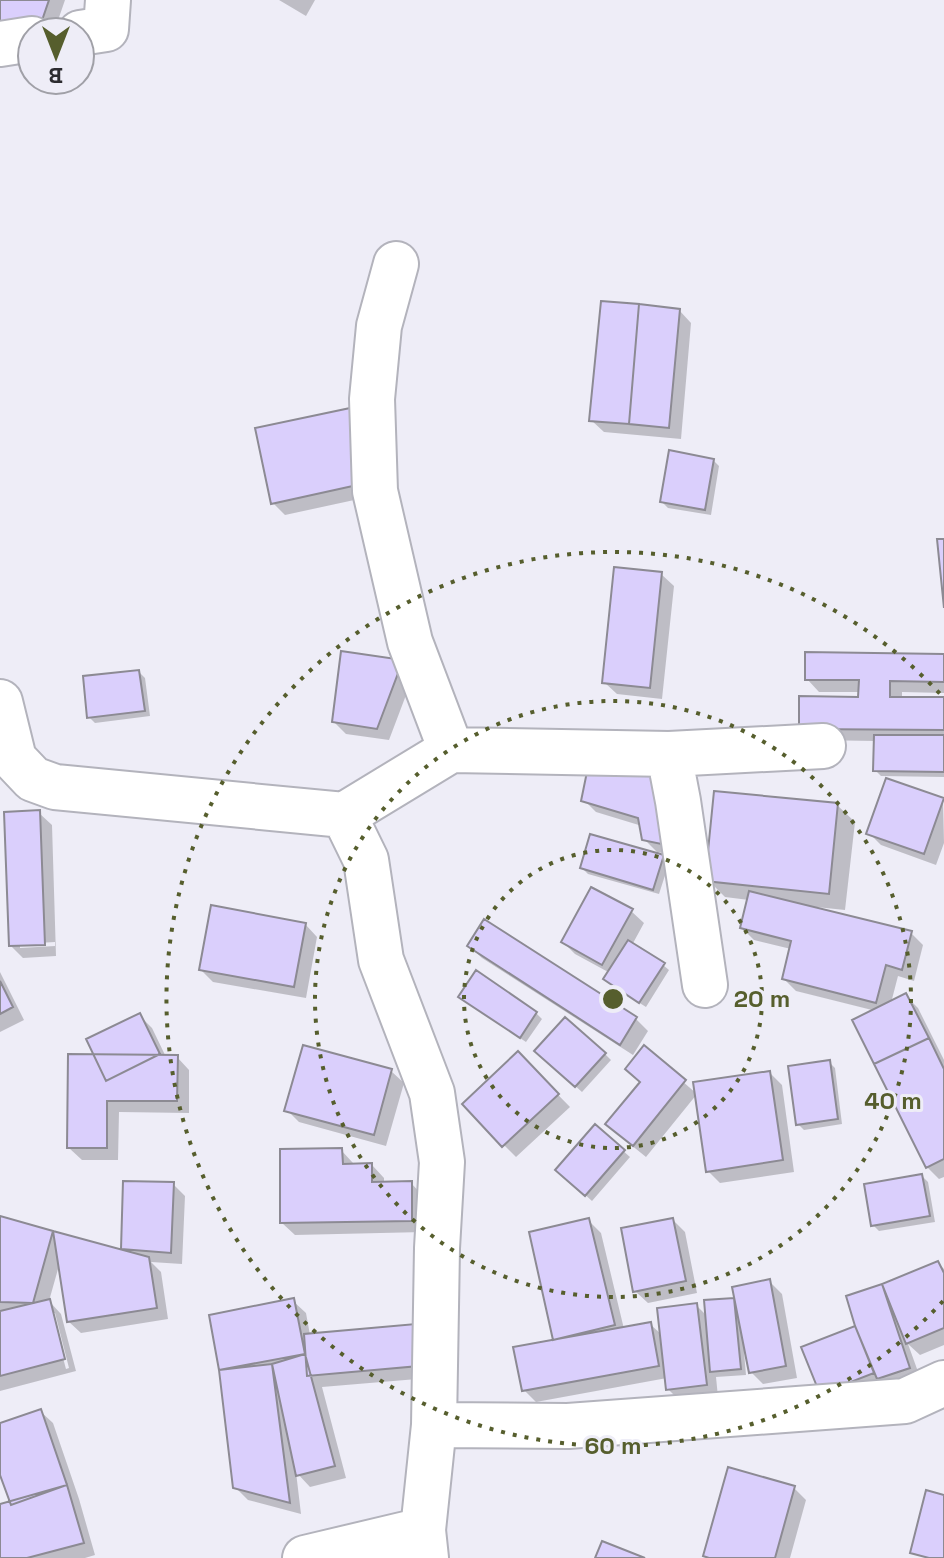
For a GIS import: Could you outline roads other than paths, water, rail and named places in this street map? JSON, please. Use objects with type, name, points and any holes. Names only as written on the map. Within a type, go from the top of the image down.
[{"type":"street","points":[[96,31],[106,29],[108,0]]},
{"type":"street","points":[[396,264],[379,326],[372,399],[375,491],[410,642],[451,750]]},
{"type":"street","points":[[0,702],[16,780],[55,787],[344,815],[451,750],[669,754],[823,746]]},
{"type":"street","points":[[669,754],[705,985]]},
{"type":"street","points":[[305,1558],[424,1544],[434,1425],[442,1162],[432,1093],[381,960],[366,860],[344,815]]},
{"type":"street","points":[[434,1425],[568,1426],[905,1401],[944,1383]]}]
